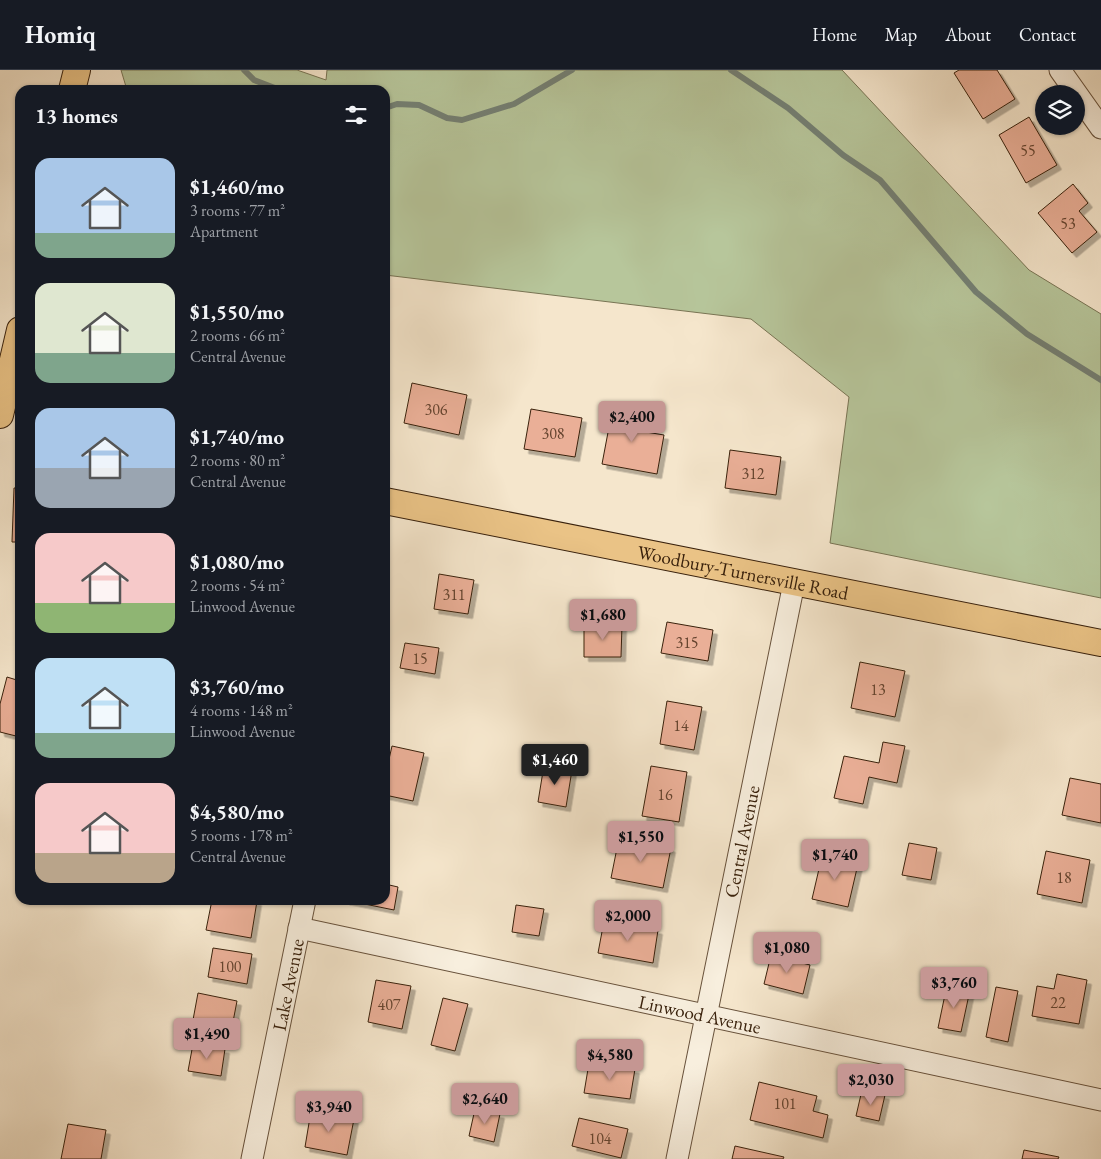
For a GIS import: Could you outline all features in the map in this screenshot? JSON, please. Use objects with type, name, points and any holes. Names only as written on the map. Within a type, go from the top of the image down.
[{"type":"main road","points":[[73,85],[77,70]]},
{"type":"main road","points":[[0,415],[15,351]]},
{"type":"main road","points":[[0,422],[15,425]]},
{"type":"main road","name":"Woodbury-Turnersville Road","points":[[390,503],[1101,643]]},
{"type":"street","points":[[1060,70],[1101,128]]},
{"type":"street","name":"Central Avenue","points":[[677,1159],[794,583]]},
{"type":"street","name":"Lake Avenue","points":[[252,1159],[304,905]]},
{"type":"street","name":"Linwood Avenue","points":[[299,928],[1101,1100]]},
{"type":"green space","points":[[121,70],[297,70],[326,80],[327,70],[842,70],[1029,270],[1101,314],[1101,598],[830,543],[849,397],[751,319],[390,276],[390,85],[126,85]]},
{"type":"building","points":[[959,70],[997,70],[1015,99],[983,119],[954,73]]},
{"type":"building","points":[[1029,117],[1035,127],[1035,135],[1040,135],[1057,165],[1026,183],[999,135]]},
{"type":"building","points":[[1073,184],[1088,203],[1079,211],[1097,232],[1072,253],[1038,213]]},
{"type":"building","points":[[412,383],[467,395],[459,435],[404,423]]},
{"type":"building","points":[[613,406],[643,412],[640,431],[664,435],[657,474],[602,464]]},
{"type":"building","points":[[531,409],[582,418],[575,457],[524,449]]},
{"type":"building","points":[[730,450],[781,457],[776,495],[725,488]]},
{"type":"building","points":[[14,488],[15,488],[15,542],[12,542]]},
{"type":"building","points":[[439,574],[474,580],[468,614],[434,609]]},
{"type":"building","points":[[667,622],[713,630],[708,661],[661,653]]},
{"type":"building","points":[[584,625],[622,625],[621,657],[584,657]]},
{"type":"building","points":[[405,643],[439,648],[435,674],[400,668]]},
{"type":"building","points":[[860,662],[905,671],[895,717],[851,708]]},
{"type":"building","points":[[7,677],[15,679],[15,736],[0,732],[0,704]]},
{"type":"building","points":[[667,701],[702,707],[694,750],[660,744]]},
{"type":"building","points":[[883,742],[905,746],[897,783],[869,777],[863,804],[834,798],[844,756],[879,763]]},
{"type":"building","points":[[392,746],[424,753],[413,801],[390,796],[390,755]]},
{"type":"building","points":[[544,765],[572,770],[566,807],[538,802]]},
{"type":"building","points":[[651,766],[687,772],[679,822],[642,816]]},
{"type":"building","points":[[1070,778],[1101,784],[1101,823],[1062,815]]},
{"type":"building","points":[[619,838],[671,848],[663,888],[611,878]]},
{"type":"building","points":[[909,843],[937,848],[931,880],[902,875]]},
{"type":"building","points":[[1046,851],[1090,860],[1082,903],[1037,894]]},
{"type":"building","points":[[822,856],[858,864],[848,907],[812,899]]},
{"type":"building","points":[[390,885],[398,887],[394,910],[370,905],[390,905]]},
{"type":"building","points":[[211,905],[256,905],[251,938],[206,930]]},
{"type":"building","points":[[516,905],[544,909],[539,936],[512,932]]},
{"type":"building","points":[[604,921],[658,930],[653,963],[598,953]]},
{"type":"building","points":[[213,948],[252,954],[247,984],[208,977]]},
{"type":"building","points":[[771,955],[810,965],[803,994],[764,984]]},
{"type":"building","points":[[1057,974],[1087,980],[1079,1024],[1032,1016],[1037,986],[1054,989]]},
{"type":"building","points":[[376,980],[411,986],[402,1029],[368,1022]]},
{"type":"building","points":[[947,985],[970,990],[961,1032],[938,1028]]},
{"type":"building","points":[[996,987],[1018,991],[1008,1042],[986,1037]]},
{"type":"building","points":[[198,993],[237,1001],[232,1027],[193,1020]]},
{"type":"building","points":[[443,998],[468,1004],[455,1051],[431,1045]]},
{"type":"building","points":[[193,1044],[225,1049],[221,1076],[188,1071]]},
{"type":"building","points":[[589,1063],[635,1069],[630,1099],[584,1093]]},
{"type":"building","points":[[759,1082],[817,1096],[813,1111],[828,1115],[823,1138],[750,1120]]},
{"type":"building","points":[[862,1090],[885,1095],[879,1121],[856,1116]]},
{"type":"building","points":[[475,1109],[500,1114],[494,1142],[469,1136]]},
{"type":"building","points":[[311,1111],[354,1119],[347,1155],[305,1147]]},
{"type":"building","points":[[579,1118],[628,1129],[621,1158],[572,1146]]},
{"type":"building","points":[[68,1124],[106,1130],[101,1159],[61,1159]]},
{"type":"building","points":[[735,1146],[784,1157],[783,1159],[732,1159]]},
{"type":"building","points":[[1024,1150],[1059,1157],[1058,1159],[1022,1159]]},
{"type":"waterway","points":[[244,70],[254,80],[267,85]]},
{"type":"waterway","points":[[390,106],[397,104],[419,105],[447,118],[462,120],[514,104],[572,70]]},
{"type":"waterway","points":[[731,70],[788,108],[843,155],[880,180],[976,292],[1027,334],[1101,380]]}]
